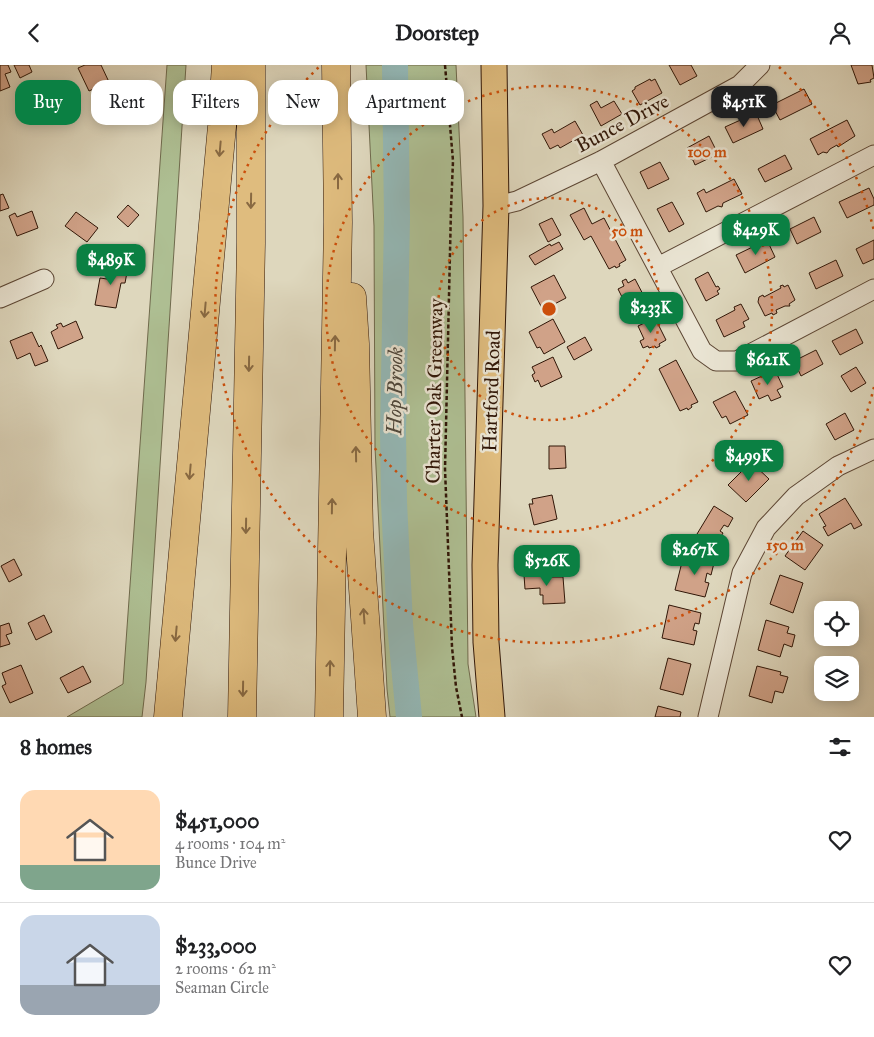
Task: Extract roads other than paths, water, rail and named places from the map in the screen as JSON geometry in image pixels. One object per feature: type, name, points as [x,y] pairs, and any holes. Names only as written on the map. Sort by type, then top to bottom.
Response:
[{"type":"highway","points":[[168,717],[226,65]]},
{"type":"highway","points":[[242,717],[251,215],[251,65]]},
{"type":"highway","points":[[329,717],[338,222],[336,65]]},
{"type":"highway","points":[[338,222],[348,270],[354,319],[359,531],[372,717]]},
{"type":"main road","name":"Hartford Road","points":[[492,717],[486,642],[485,565],[496,206],[494,65]]},
{"type":"street","name":"Bunce Drive","points":[[496,206],[517,201],[601,161],[740,85],[760,65]]},
{"type":"street","points":[[658,267],[874,155]]},
{"type":"street","points":[[601,161],[702,351],[716,361],[737,361],[874,289]]},
{"type":"street","points":[[0,298],[44,279]]},
{"type":"street","points":[[708,717],[742,573],[766,528],[796,496],[838,466],[874,449]]},
{"type":"waterway","name":"Hop Brook","points":[[395,65],[397,218],[393,431],[394,502],[400,624],[409,717]]}]
